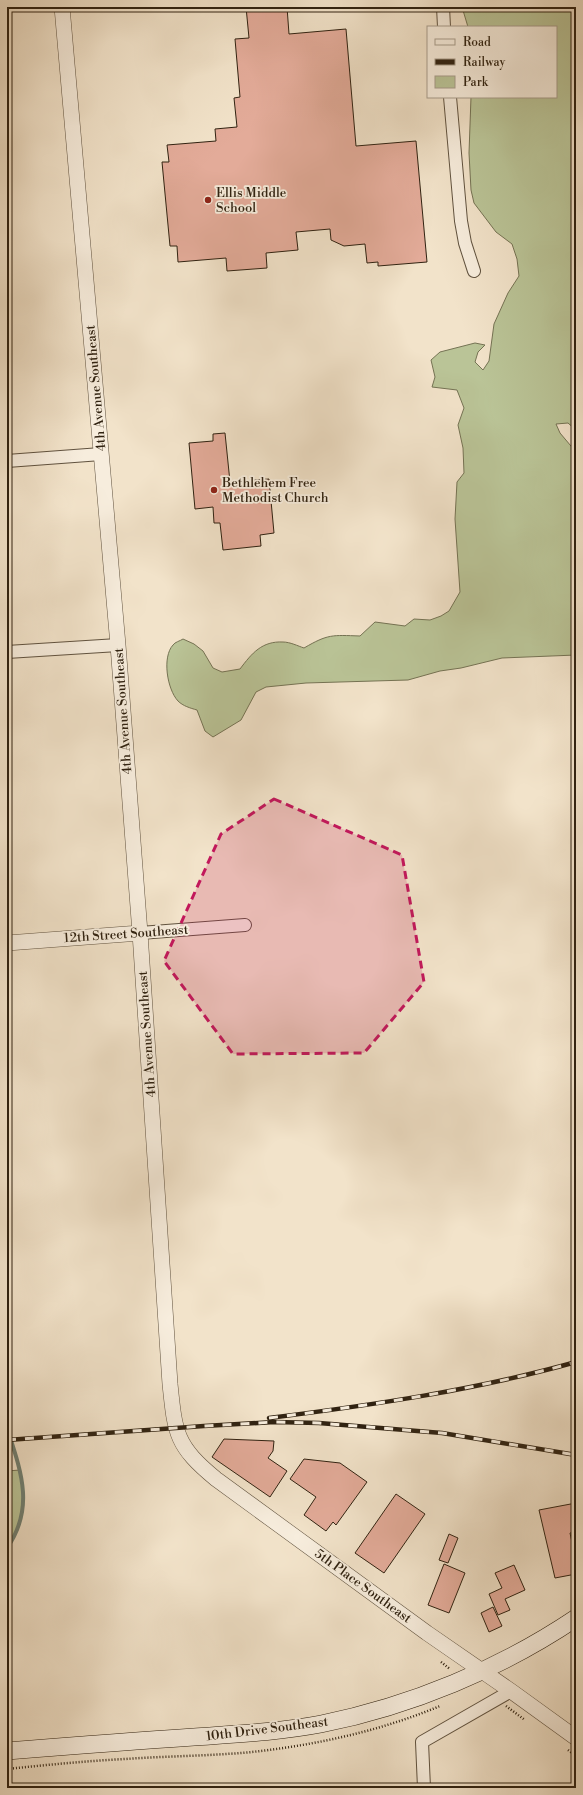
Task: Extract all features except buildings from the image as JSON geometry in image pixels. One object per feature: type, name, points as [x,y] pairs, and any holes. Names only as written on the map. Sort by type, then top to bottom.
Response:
[{"type":"main road","name":"10th Drive Southeast","points":[[7,1751],[239,1734],[309,1726],[393,1705],[464,1679],[538,1643],[576,1618]]},
{"type":"street","name":"4th Avenue Southeast","points":[[62,7],[118,645],[140,933],[173,1415]]},
{"type":"street","points":[[443,7],[444,26]]},
{"type":"street","points":[[450,98],[461,221],[466,250],[474,271]]},
{"type":"street","points":[[7,460],[101,454]]},
{"type":"street","points":[[7,652],[118,645]]},
{"type":"street","name":"12th Street Southeast","points":[[7,943],[246,925]]},
{"type":"street","name":"5th Place Southeast","points":[[173,1415],[176,1428],[183,1445],[190,1457],[206,1472],[427,1633],[576,1738]]},
{"type":"street","points":[[424,1788],[422,1742],[511,1691]]},
{"type":"path","points":[[441,1662],[464,1679]]},
{"type":"path","points":[[496,1700],[527,1721]]},
{"type":"path","points":[[564,1747],[576,1756]]},
{"type":"highlighted area","points":[[274,799],[402,855],[424,982],[364,1053],[233,1054],[164,961],[221,834]]},
{"type":"green space","points":[[462,7],[576,7],[576,430],[568,423],[556,424],[560,433],[576,452],[576,655],[502,658],[461,668],[440,671],[408,680],[306,683],[266,687],[256,692],[241,720],[213,737],[205,731],[197,710],[180,703],[174,696],[171,689],[167,673],[167,665],[170,650],[176,642],[183,639],[194,644],[203,651],[213,668],[222,672],[240,669],[258,649],[276,642],[291,643],[304,648],[330,636],[360,636],[375,622],[405,626],[414,619],[430,620],[449,611],[460,592],[455,519],[457,482],[464,473],[463,448],[458,425],[464,408],[457,390],[432,387],[435,377],[431,360],[440,352],[475,343],[485,345],[478,352],[475,362],[483,370],[489,361],[494,324],[508,293],[519,276],[517,259],[512,244],[496,232],[474,203],[471,190],[469,153],[471,98],[557,98],[557,26],[468,26]]},
{"type":"green space","points":[[20,1470],[23,1491],[21,1520],[18,1529],[7,1548],[7,1471]]},
{"type":"waterway","points":[[7,1428],[21,1474],[23,1489],[21,1518],[16,1533],[7,1548]]},
{"type":"railway","points":[[269,1418],[424,1396],[500,1381],[576,1362]]},
{"type":"railway","points":[[7,1440],[274,1422],[319,1423],[442,1433],[576,1455]]},
{"type":"place","name":"Ellis Middle School","points":[[208,200]]},
{"type":"place","name":"Bethlehem Free Methodist Church","points":[[214,490]]}]
